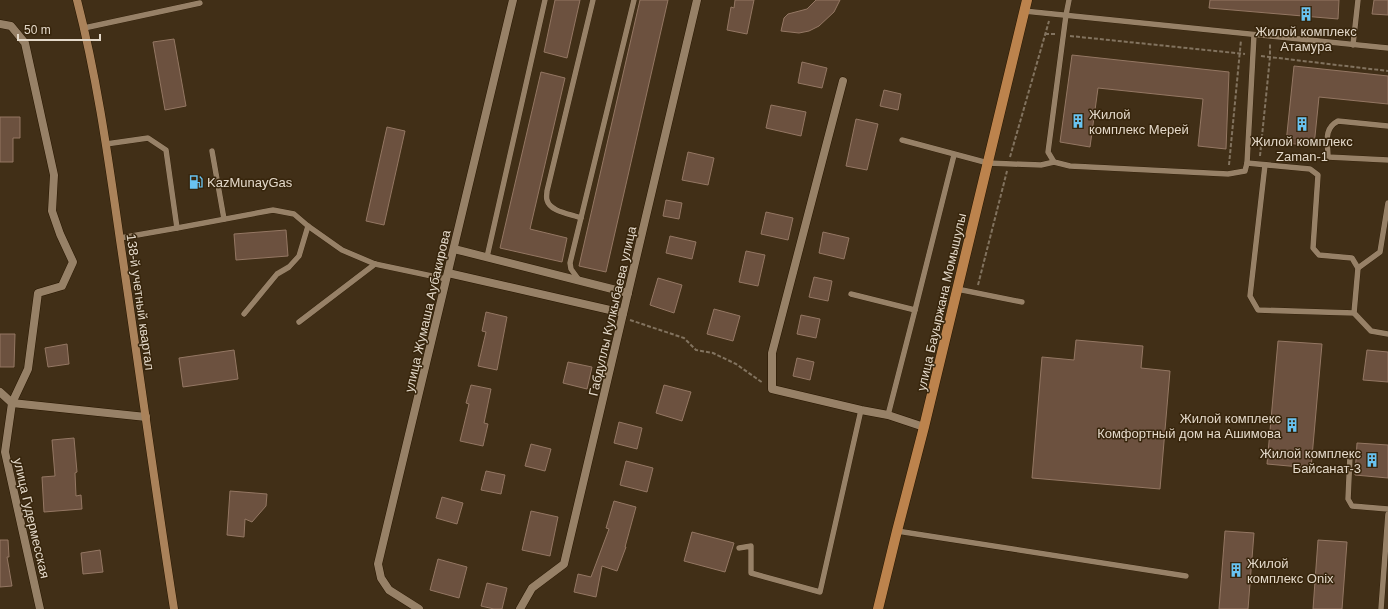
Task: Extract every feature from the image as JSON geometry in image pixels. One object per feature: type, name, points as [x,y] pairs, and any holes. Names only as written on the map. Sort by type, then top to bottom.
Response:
[{"type":"main road","name":"138-й учетный квартал","points":[[76,0],[84,28],[106,144],[146,416],[151,465],[174,609]]},
{"type":"main road","name":"улица Бауыржана Момышулы","points":[[878,609],[924,427],[1027,0]]},
{"type":"street","name":"улица Жумаша Аубакирова","points":[[420,609],[388,590],[381,578],[378,564],[513,0]]},
{"type":"street","name":"Габдуллы Кулкыбаева улица","points":[[520,609],[532,588],[564,564],[697,0]]},
{"type":"street","name":"улица Гудермесская","points":[[0,24],[11,26],[25,42],[54,175],[52,211],[60,234],[73,262],[62,286],[38,293],[28,369],[12,402],[5,452],[40,609]]},
{"type":"street","points":[[843,81],[772,353],[772,389],[888,415],[924,427]]},
{"type":"street","points":[[454,249],[628,293]]},
{"type":"street","points":[[447,276],[623,316]]},
{"type":"street","points":[[0,392],[12,402],[146,416]]},
{"type":"lane","points":[[487,257],[545,0]]},
{"type":"lane","points":[[581,218],[554,209],[546,199],[593,0]]},
{"type":"lane","points":[[579,281],[570,269],[570,263],[634,0]]},
{"type":"lane","points":[[1054,162],[1048,152],[1069,0]]},
{"type":"lane","points":[[1353,45],[1358,0]]},
{"type":"lane","points":[[84,28],[200,3]]},
{"type":"lane","points":[[1024,11],[1388,48]]},
{"type":"lane","points":[[902,140],[988,163],[1042,166],[1054,162],[1070,166],[1228,174],[1245,171],[1247,163],[1254,35]]},
{"type":"lane","points":[[1388,126],[1338,121],[1331,124],[1327,130],[1328,157],[1388,160]]},
{"type":"lane","points":[[106,144],[148,138],[166,150],[177,228]]},
{"type":"lane","points":[[212,151],[224,219]]},
{"type":"lane","points":[[888,415],[954,155]]},
{"type":"lane","points":[[1247,163],[1310,169],[1318,175],[1313,248],[1319,255],[1352,258],[1358,268],[1354,313]]},
{"type":"lane","points":[[1262,164],[1250,296],[1258,310],[1354,313],[1371,331],[1388,334]]},
{"type":"lane","points":[[1358,268],[1380,252],[1388,203]]},
{"type":"lane","points":[[120,238],[273,210],[294,214],[342,250],[375,264],[447,276]]},
{"type":"lane","points":[[244,314],[277,274],[289,267],[298,256],[308,226]]},
{"type":"lane","points":[[299,322],[375,264]]},
{"type":"lane","points":[[957,289],[1022,302]]},
{"type":"lane","points":[[851,294],[915,310]]},
{"type":"lane","points":[[739,548],[751,546],[751,574],[820,592],[861,410]]},
{"type":"lane","points":[[1350,456],[1348,499],[1352,506],[1388,509]]},
{"type":"lane","points":[[1381,609],[1388,514]]},
{"type":"lane","points":[[897,531],[1186,576]]},
{"type":"path","points":[[976,294],[1008,164],[1051,13]]},
{"type":"path","points":[[1228,174],[1241,33]]},
{"type":"path","points":[[1045,34],[1253,55],[1388,71]]},
{"type":"path","points":[[1262,164],[1270,57],[1270,36]]},
{"type":"path","points":[[623,316],[684,338],[696,350],[713,353],[736,364],[772,389]]},
{"type":"building","points":[[555,0],[580,0],[567,58],[544,52]]},
{"type":"building","points":[[640,0],[668,0],[606,272],[579,266]]},
{"type":"building","points":[[735,0],[754,0],[747,34],[727,30],[731,7],[734,8]]},
{"type":"building","points":[[816,0],[840,0],[834,12],[819,26],[809,31],[799,33],[781,31],[784,18],[788,14],[807,9]]},
{"type":"building","name":"Жилой комплекс Атамура","points":[[1210,0],[1339,0],[1338,19],[1209,8]]},
{"type":"building","points":[[1374,0],[1388,0],[1388,15],[1372,14]]},
{"type":"building","points":[[174,39],[186,106],[165,110],[153,42]]},
{"type":"building","name":"Жилой комплекс Мерей","points":[[1072,55],[1229,72],[1226,149],[1198,146],[1203,99],[1098,88],[1090,147],[1060,142]]},
{"type":"building","points":[[802,62],[827,68],[822,88],[798,83]]},
{"type":"building","name":"Жилой комплекс Zaman-1","points":[[1294,66],[1388,76],[1388,104],[1319,97],[1314,146],[1286,143]]},
{"type":"building","points":[[541,72],[565,78],[530,229],[567,238],[562,262],[500,248]]},
{"type":"building","points":[[884,90],[901,94],[898,110],[880,106]]},
{"type":"building","points":[[771,105],[806,112],[801,136],[766,128]]},
{"type":"building","points":[[0,117],[20,117],[20,138],[13,138],[13,162],[0,162]]},
{"type":"building","points":[[856,119],[878,124],[867,170],[846,166]]},
{"type":"building","points":[[387,127],[405,131],[384,225],[366,221]]},
{"type":"building","points":[[688,152],[714,158],[708,185],[682,180]]},
{"type":"building","points":[[666,200],[682,203],[679,219],[663,216]]},
{"type":"building","points":[[766,212],[793,218],[788,240],[761,234]]},
{"type":"building","points":[[286,230],[288,256],[236,260],[234,234]]},
{"type":"building","points":[[823,232],[849,238],[844,259],[819,253]]},
{"type":"building","points":[[670,236],[696,242],[692,259],[666,253]]},
{"type":"building","points":[[746,251],[765,255],[758,286],[739,282]]},
{"type":"building","points":[[814,277],[832,281],[828,301],[809,297]]},
{"type":"building","points":[[658,278],[682,285],[674,313],[650,305]]},
{"type":"building","points":[[714,309],[740,316],[733,341],[707,334]]},
{"type":"building","points":[[486,312],[507,317],[497,370],[478,366],[486,332],[482,331]]},
{"type":"building","points":[[801,315],[820,319],[816,338],[797,334]]},
{"type":"building","points":[[0,334],[15,334],[14,367],[0,367]]},
{"type":"building","points":[[1076,340],[1143,346],[1141,368],[1170,371],[1160,489],[1032,478],[1042,357],[1074,360]]},
{"type":"building","name":"Жилой комплекс Комфортный дом на Ашимова","points":[[1278,341],[1322,344],[1311,468],[1267,464]]},
{"type":"building","points":[[67,344],[69,364],[48,367],[45,348]]},
{"type":"building","points":[[234,350],[238,379],[183,387],[179,358]]},
{"type":"building","points":[[1367,350],[1388,352],[1388,382],[1363,380]]},
{"type":"building","points":[[797,358],[814,362],[810,380],[793,376]]},
{"type":"building","points":[[568,362],[592,367],[587,389],[563,383]]},
{"type":"building","points":[[471,385],[491,389],[484,423],[488,424],[483,446],[460,441],[469,404],[466,403]]},
{"type":"building","points":[[664,385],[691,392],[682,421],[656,413]]},
{"type":"building","points":[[619,422],[642,428],[637,449],[614,443]]},
{"type":"building","points":[[74,438],[77,472],[75,473],[76,496],[81,495],[82,509],[44,512],[42,477],[55,476],[52,440]]},
{"type":"building","name":"Жилой комплекс Байсанат-3","points":[[1357,443],[1388,445],[1388,478],[1355,475]]},
{"type":"building","points":[[531,444],[551,449],[545,471],[525,466]]},
{"type":"building","points":[[626,461],[653,468],[647,492],[620,485]]},
{"type":"building","points":[[486,471],[505,475],[501,494],[481,490]]},
{"type":"building","points":[[230,491],[267,494],[266,506],[252,522],[245,519],[244,537],[227,535]]},
{"type":"building","points":[[442,497],[463,503],[457,524],[436,518]]},
{"type":"building","points":[[614,501],[636,507],[626,547],[617,571],[602,566],[596,597],[574,592],[578,574],[591,577],[609,529],[606,528]]},
{"type":"building","points":[[531,511],[558,517],[550,556],[522,550]]},
{"type":"building","name":"Жилой комплекс Onix","points":[[1225,531],[1254,533],[1248,609],[1219,609]]},
{"type":"building","points":[[692,532],[734,543],[725,572],[684,561]]},
{"type":"building","points":[[0,540],[8,540],[9,557],[7,557],[12,586],[0,587]]},
{"type":"building","name":"Жилой комплекс Onix","points":[[1318,540],[1347,542],[1342,609],[1313,609]]},
{"type":"building","points":[[100,550],[103,572],[83,574],[81,553]]},
{"type":"building","points":[[438,559],[467,567],[459,598],[430,590]]},
{"type":"building","points":[[487,583],[507,588],[502,609],[481,606]]},
{"type":"place","name":"Жилой комплекс Атамура","points":[[1306,14]]},
{"type":"place","name":"Жилой комплекс Мерей","points":[[1078,121]]},
{"type":"place","name":"Жилой комплекс Zaman-1","points":[[1302,124]]},
{"type":"place","name":"KazMunayGas","points":[[196,182]]},
{"type":"place","name":"Жилой комплекс Комфортный дом на Ашимова","points":[[1292,425]]},
{"type":"place","name":"Жилой комплекс Байсанат-3","points":[[1372,460]]},
{"type":"place","name":"Жилой комплекс Onix","points":[[1236,570]]}]
